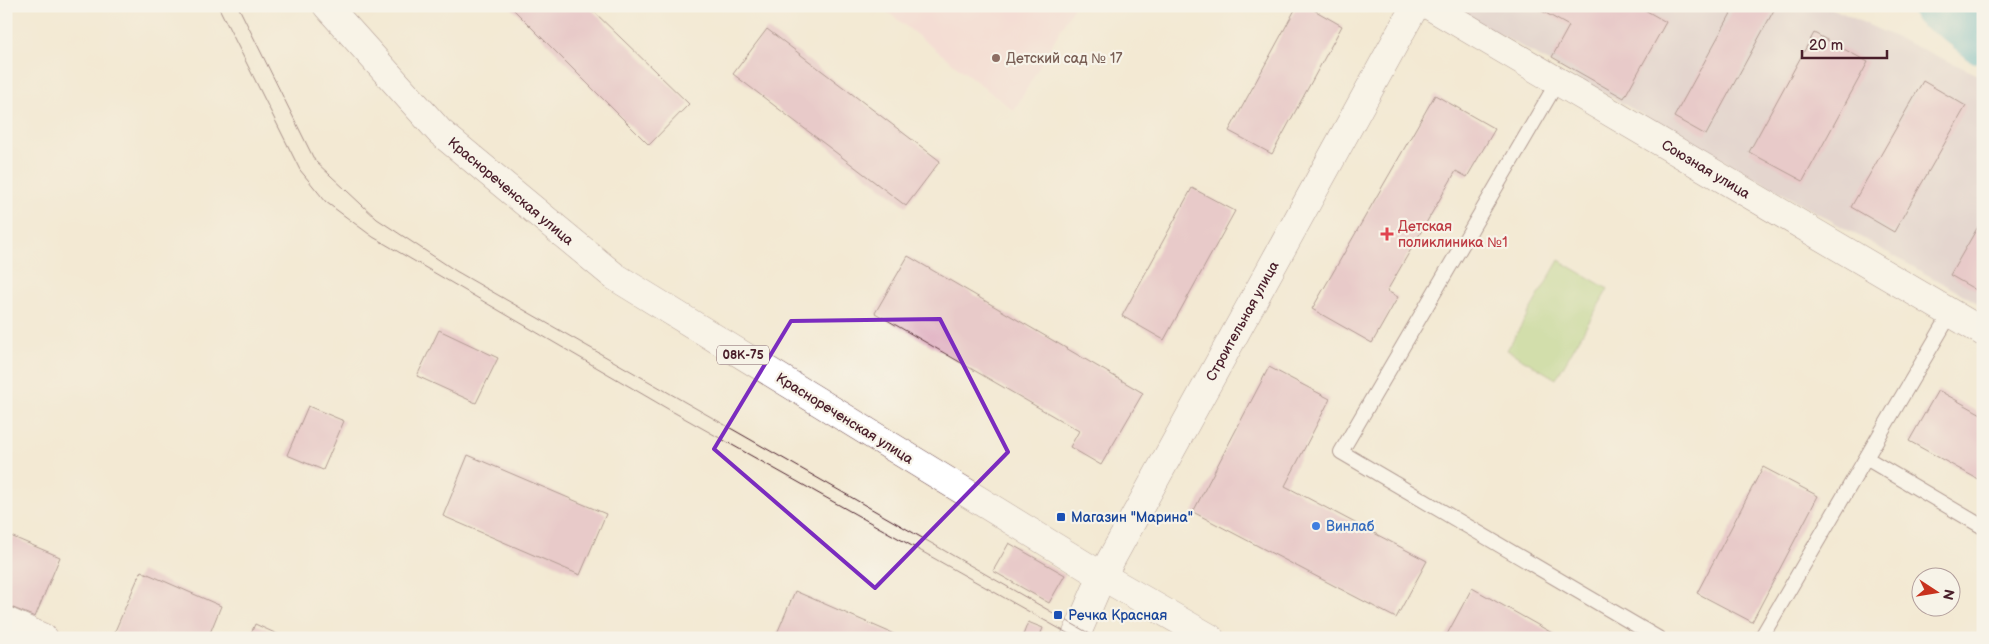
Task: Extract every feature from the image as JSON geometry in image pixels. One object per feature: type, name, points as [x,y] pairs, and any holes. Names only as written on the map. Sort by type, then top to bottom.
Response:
[{"type":"street","name":"Краснореченская улица","points":[[327,6],[440,132],[614,276],[1102,576],[1210,638]]},
{"type":"street","name":"Строительная улица","points":[[1075,638],[1102,576],[1415,6]]},
{"type":"street","name":"Союзная улица","points":[[1430,6],[1983,332]]},
{"type":"street","points":[[6,621],[44,638]]},
{"type":"lane","points":[[1558,81],[1341,452],[1658,638]]},
{"type":"lane","points":[[1761,638],[1951,313]]},
{"type":"lane","points":[[1866,458],[1983,527]]},
{"type":"highlighted area","points":[[940,319],[1008,452],[875,588],[714,449],[791,321]]},
{"type":"shaded area","name":"Детский сад № 17","points":[[880,6],[1074,6],[1014,111]]},
{"type":"shaded area","points":[[1449,6],[1827,6],[1983,77],[1983,306]]},
{"type":"green space","points":[[1559,260],[1608,289],[1556,379],[1507,350]]},
{"type":"building","points":[[510,6],[588,6],[689,104],[649,145]]},
{"type":"building","points":[[1297,6],[1307,6],[1342,26],[1272,154],[1229,131]]},
{"type":"building","points":[[1533,6],[1638,6],[1666,22],[1624,98],[1552,57],[1569,26]]},
{"type":"building","points":[[1735,6],[1768,6],[1774,10],[1706,135],[1674,117]]},
{"type":"building","points":[[767,29],[940,161],[906,206],[733,74]]},
{"type":"building","points":[[1814,33],[1868,62],[1803,181],[1749,152]]},
{"type":"building","points":[[1923,81],[1966,106],[1894,232],[1851,207]]},
{"type":"building","name":"Детская поликлиника №1","points":[[1435,95],[1495,129],[1467,177],[1456,171],[1387,291],[1398,297],[1372,343],[1312,309]]},
{"type":"building","points":[[1192,188],[1235,211],[1164,340],[1122,316]]},
{"type":"building","points":[[1983,218],[1983,294],[1950,275]]},
{"type":"building","points":[[908,256],[1143,393],[1101,465],[1070,447],[1079,431],[875,313]]},
{"type":"building","points":[[439,330],[498,358],[476,403],[417,376]]},
{"type":"building","points":[[1269,367],[1330,399],[1285,486],[1427,561],[1396,618],[1193,512]]},
{"type":"building","points":[[1938,390],[1983,415],[1983,482],[1909,441]]},
{"type":"building","points":[[308,406],[344,421],[323,470],[287,455]]},
{"type":"building","points":[[468,455],[606,514],[580,575],[443,516]]},
{"type":"building","points":[[1763,467],[1818,496],[1752,622],[1697,593]]},
{"type":"building","points":[[6,534],[60,557],[35,617],[6,605]]},
{"type":"building","points":[[1009,543],[1065,575],[1049,603],[993,571]]},
{"type":"building","points":[[141,571],[221,606],[208,638],[112,638]]},
{"type":"building","points":[[1472,588],[1561,638],[1445,638]]},
{"type":"building","points":[[795,591],[903,638],[775,638]]},
{"type":"building","points":[[1028,622],[1043,628],[1039,638],[1022,638]]},
{"type":"building","points":[[255,624],[286,638],[249,638]]},
{"type":"waterway","points":[[1937,6],[1955,16],[1983,39]]},
{"type":"tram line","points":[[218,6],[300,170],[326,202],[373,237],[668,409],[1076,638]]},
{"type":"tram line","points":[[238,6],[315,161],[377,219],[456,271],[1097,638]]},
{"type":"place","name":"Детский сад № 17","points":[[996,58]]},
{"type":"place","name":"Детская поликлиника №1","points":[[1387,234]]},
{"type":"place","name":"Магазин \"Марина\"","points":[[1061,517]]},
{"type":"place","name":"Винлаб","points":[[1316,526]]},
{"type":"place","name":"Речка Красная","points":[[1058,615]]}]
